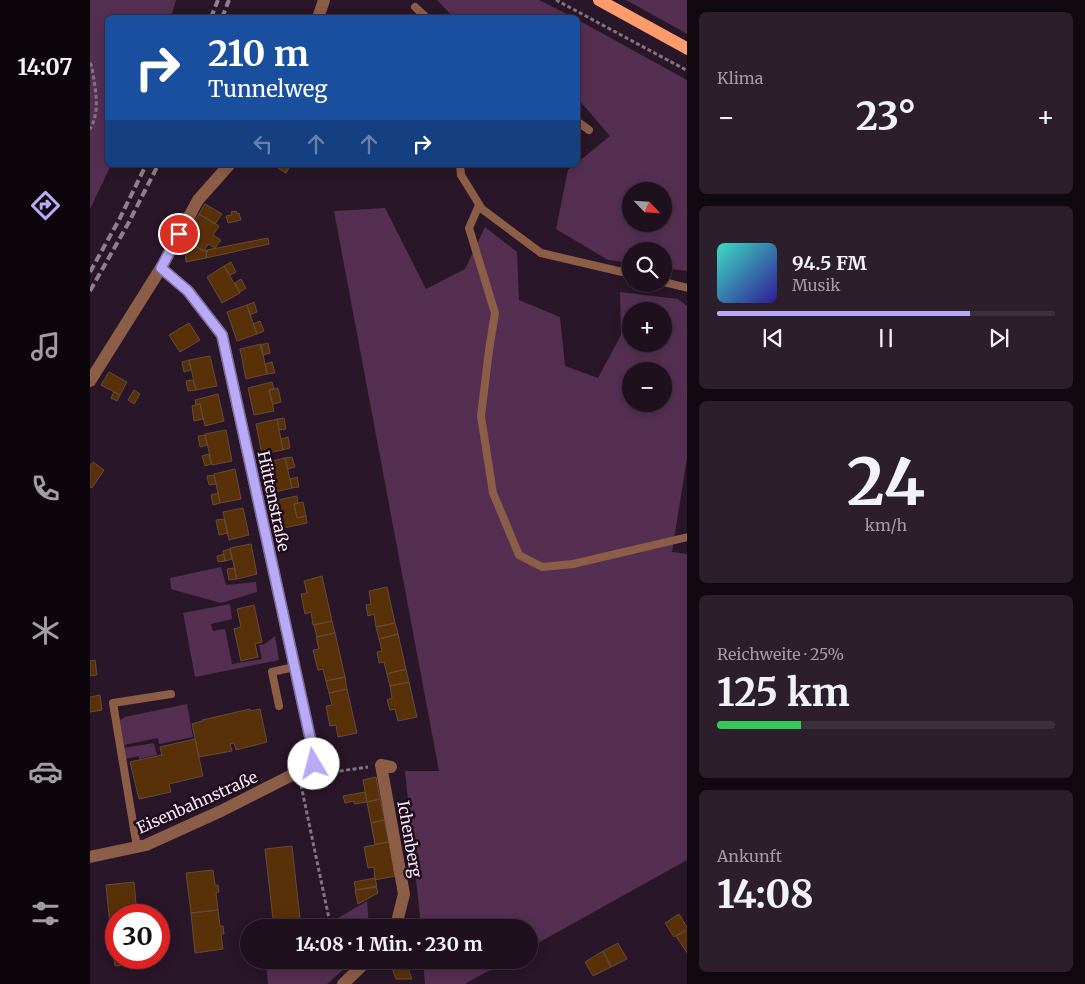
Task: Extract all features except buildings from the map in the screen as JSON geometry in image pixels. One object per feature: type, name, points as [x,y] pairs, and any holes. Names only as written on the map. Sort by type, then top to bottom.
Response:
[{"type":"main road","points":[[598,0],[687,48]]},
{"type":"street","points":[[319,15],[324,0]]},
{"type":"street","points":[[90,381],[161,268],[198,200],[227,167]]},
{"type":"street","name":"Hüttenstraße","points":[[161,268],[188,291],[222,335],[313,751],[314,764]]},
{"type":"street","name":"Eisenbahnstraße","points":[[90,857],[146,845],[221,811],[314,764]]},
{"type":"street","name":"Ichenberg","points":[[386,766],[404,894],[398,919]]},
{"type":"street","points":[[344,983],[359,969]]},
{"type":"lane","points":[[415,7],[423,15]]},
{"type":"lane","points":[[580,123],[589,130]]},
{"type":"lane","points":[[460,167],[461,175],[482,209],[541,253],[622,272]]},
{"type":"lane","points":[[480,205],[469,228],[495,312],[488,350],[481,416],[493,493],[519,555],[542,566],[574,564],[687,537]]},
{"type":"lane","points":[[672,284],[687,288]]},
{"type":"lane","points":[[279,706],[272,672],[294,667]]},
{"type":"lane","points":[[137,847],[113,703],[170,694]]},
{"type":"path","points":[[556,0],[687,70]]},
{"type":"path","points":[[90,63],[97,106],[94,122],[90,129]]},
{"type":"path","points":[[314,764],[340,771],[386,766]]},
{"type":"path","points":[[299,773],[329,919]]},
{"type":"shaded area","points":[[90,0],[176,0],[172,15],[105,15],[105,167],[110,167],[90,209]]},
{"type":"shaded area","points":[[437,0],[539,0],[569,15],[451,15]]},
{"type":"shaded area","points":[[626,0],[687,0],[687,34],[682,31]]},
{"type":"shaded area","points":[[580,21],[687,80],[687,271],[672,269],[672,242],[622,242],[622,262],[608,260],[556,229],[568,170],[572,167],[580,167],[580,160],[610,136],[580,101]]},
{"type":"shaded area","points":[[385,208],[426,289],[465,269],[485,227],[517,252],[519,300],[560,317],[565,366],[598,378],[621,335],[620,292],[678,299],[687,306],[687,458],[672,552],[687,554],[687,860],[538,943],[538,919],[420,919],[405,771],[439,771],[334,211]]},
{"type":"shaded area","points":[[221,567],[226,585],[256,582],[257,592],[221,603],[171,589],[170,578]]},
{"type":"shaded area","points":[[230,604],[232,619],[211,624],[213,631],[225,629],[232,664],[262,659],[259,645],[265,644],[275,636],[279,660],[195,677],[183,613]]},
{"type":"shaded area","points":[[187,704],[193,737],[159,744],[158,738],[124,745],[120,720],[125,717]]},
{"type":"shaded area","points":[[154,743],[157,755],[139,759],[139,756],[125,759],[123,748]]},
{"type":"shaded area","points":[[367,901],[368,919],[337,919]]},
{"type":"shaded area","points":[[267,969],[344,969],[327,984],[268,984]]},
{"type":"shaded area","points":[[424,969],[492,969],[465,984],[425,984]]},
{"type":"railway","points":[[212,15],[218,0]]},
{"type":"railway","points":[[223,15],[229,0]]},
{"type":"railway","points":[[90,272],[119,220],[145,167]]},
{"type":"railway","points":[[90,291],[129,222],[157,167]]},
{"type":"route","points":[[179,234],[161,268],[188,291],[222,335],[313,751],[314,764]]}]
